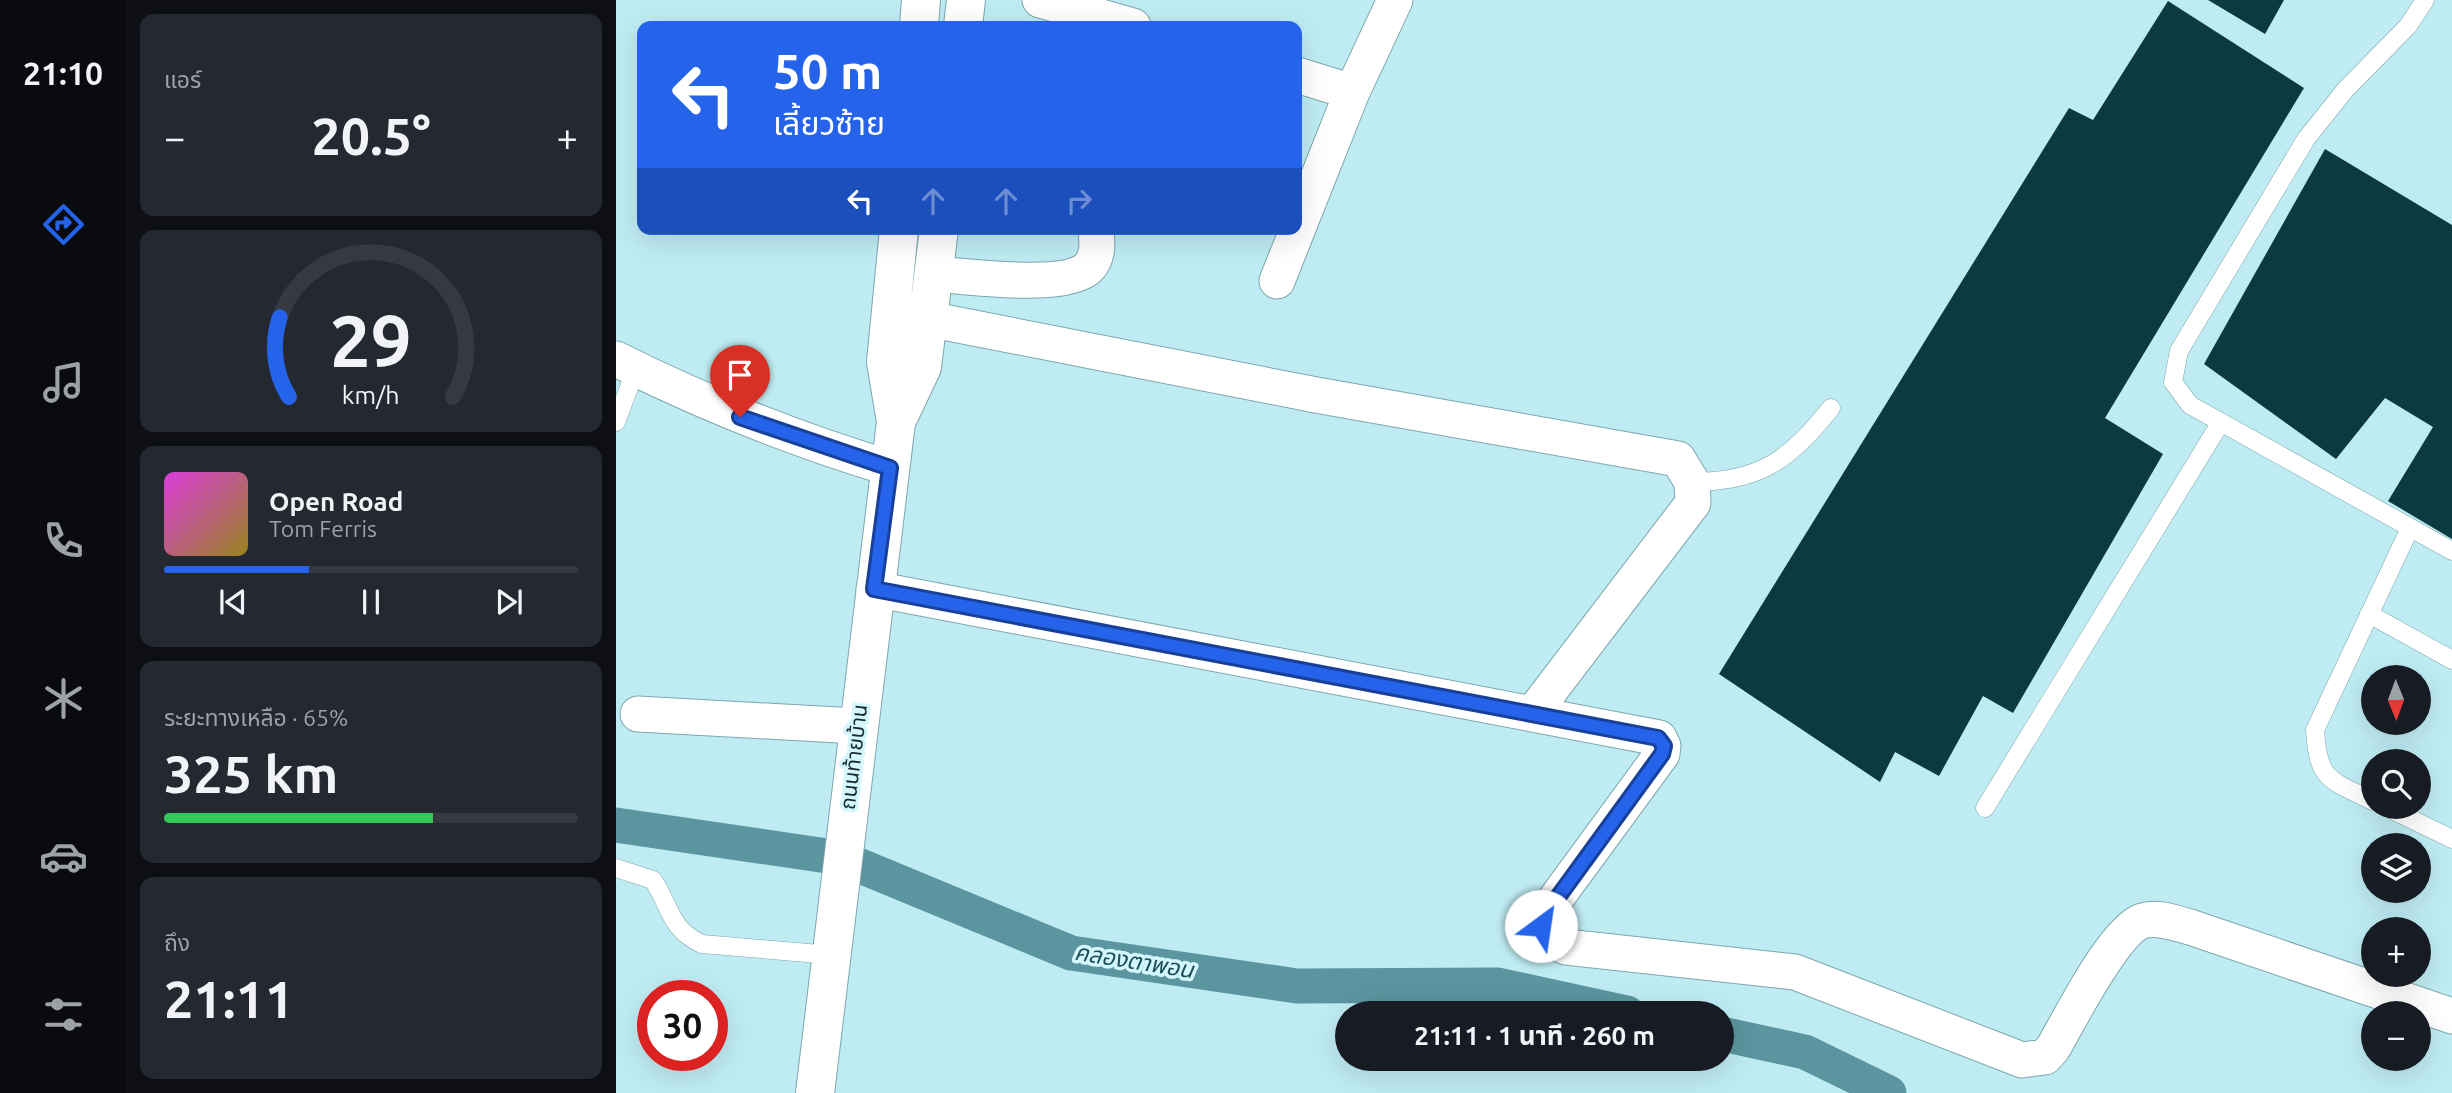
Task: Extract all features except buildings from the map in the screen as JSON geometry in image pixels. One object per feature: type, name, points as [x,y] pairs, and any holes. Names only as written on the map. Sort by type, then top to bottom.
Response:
[{"type":"street","points":[[919,21],[921,0]]},
{"type":"street","points":[[964,21],[966,0]]},
{"type":"street","points":[[1040,0],[1115,21]]},
{"type":"street","points":[[1302,218],[1352,92],[1395,0]]},
{"type":"street","points":[[1302,77],[1352,92]]},
{"type":"street","name":"ถนนท้ายบ้าน","points":[[815,1093],[857,726],[896,422],[886,362],[898,235]]},
{"type":"street","name":"ถนนท้ายบ้าน","points":[[896,422],[922,367],[938,235]]},
{"type":"street","points":[[934,274],[1062,280],[1088,268],[1097,252],[1096,235]]},
{"type":"street","points":[[1277,281],[1295,235]]},
{"type":"street","points":[[928,319],[1303,392],[1678,459],[1692,482],[1693,503],[1532,713]]},
{"type":"street","points":[[626,364],[714,407],[834,451],[890,468]]},
{"type":"street","points":[[874,589],[1658,738],[1664,746],[1662,754],[1542,919],[1542,932],[1553,944],[1795,972],[2022,1060],[2045,1057],[2053,1048],[2119,938],[2144,920],[2165,920],[2190,927],[2452,1016]]},
{"type":"street","points":[[638,714],[857,726]]},
{"type":"lane","points":[[2426,0],[2408,26],[2346,89],[2306,139],[2179,351],[2173,382],[2190,405],[2452,551]]},
{"type":"lane","points":[[616,422],[626,364]]},
{"type":"lane","points":[[1692,482],[1728,482],[1762,472],[1807,438],[1831,408]]},
{"type":"lane","points":[[1985,808],[2221,422]]},
{"type":"lane","points":[[2361,795],[2329,779],[2317,758],[2315,730],[2410,528]]},
{"type":"lane","points":[[2369,614],[2452,660]]},
{"type":"lane","points":[[2411,819],[2452,839]]},
{"type":"lane","points":[[616,868],[653,880],[673,922],[687,937],[702,944],[831,955]]},
{"type":"waterway","name":"คลองตาพอน","points":[[616,825],[841,858],[1071,953],[1297,986],[1498,985],[1572,1001]]},
{"type":"waterway","name":"คลองตาพอน","points":[[1734,1037],[1805,1052],[1889,1093]]},
{"type":"route","points":[[740,417],[890,468],[874,589],[1658,738],[1664,746],[1662,754],[1542,919],[1541,926]]}]
